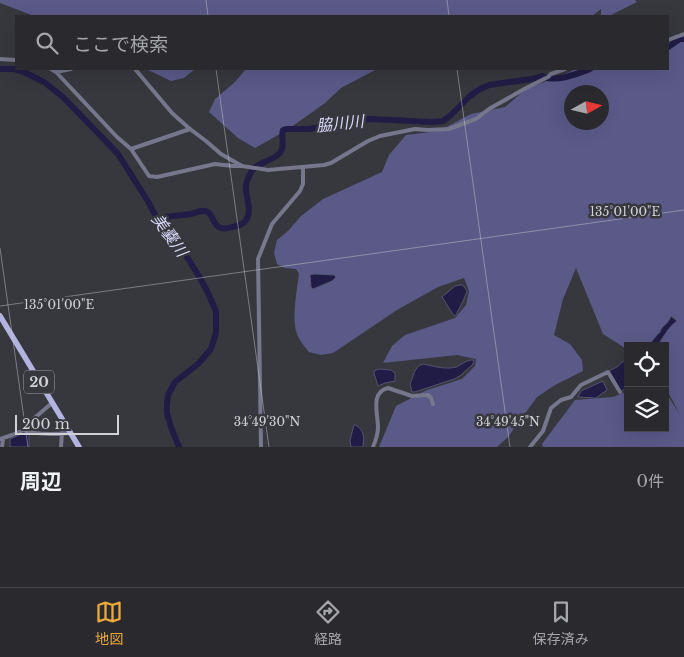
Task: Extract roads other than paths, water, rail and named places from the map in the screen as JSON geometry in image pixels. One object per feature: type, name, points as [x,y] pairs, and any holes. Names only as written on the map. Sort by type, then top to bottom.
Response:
[{"type":"main road","name":"20","points":[[0,316],[79,447]]},
{"type":"street","points":[[669,40],[684,34]]},
{"type":"street","points":[[0,59],[15,60]]},
{"type":"street","points":[[52,70],[131,149],[149,176],[157,177],[215,164],[264,170],[324,165],[380,136],[415,129],[449,129],[476,119],[489,109],[551,74],[562,70]]},
{"type":"street","points":[[56,72],[66,70]]},
{"type":"street","points":[[136,70],[172,114],[221,154],[242,166]]},
{"type":"street","points":[[131,149],[190,129]]},
{"type":"street","points":[[261,447],[258,259],[272,224],[300,191],[303,184],[303,167]]},
{"type":"street","points":[[530,447],[543,431],[551,408],[561,400],[571,397],[581,385],[608,372],[620,392]]},
{"type":"street","points":[[373,447],[377,435],[377,397],[379,392],[388,388],[412,396],[428,395],[433,404]]},
{"type":"street","points":[[2,447],[2,439],[24,430],[31,421],[52,403]]},
{"type":"street","points":[[24,430],[42,433],[70,432]]},
{"type":"street","points":[[61,447],[62,433]]},
{"type":"waterway","name":"脇川川","points":[[669,46],[680,39],[684,39]]},
{"type":"waterway","name":"美嚢川","points":[[0,69],[15,69]]},
{"type":"waterway","name":"美嚢川","points":[[17,70],[44,82],[64,98],[118,154],[157,219],[185,254],[199,276],[216,311],[216,333],[211,349],[198,364],[175,382],[168,395],[167,413],[179,447]]},
{"type":"waterway","name":"脇川川","points":[[157,219],[206,211],[220,228],[238,226],[243,223],[249,212],[246,184],[251,172],[258,165],[280,153],[283,147],[283,130],[309,129],[332,125],[338,122],[370,119],[443,121],[470,96],[489,85],[542,76],[553,79],[587,70]]}]
